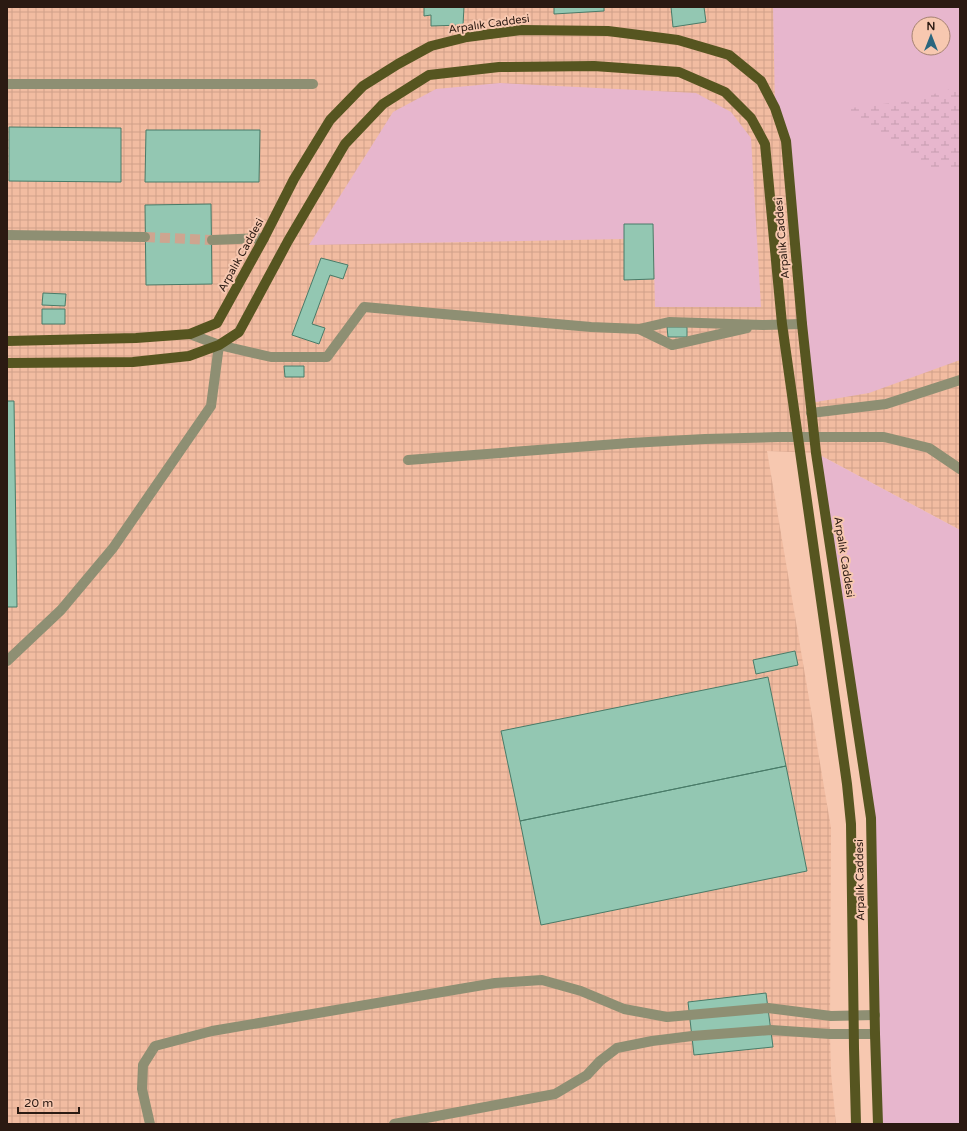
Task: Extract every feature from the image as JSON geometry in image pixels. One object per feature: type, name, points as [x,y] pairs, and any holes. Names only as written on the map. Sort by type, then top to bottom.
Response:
[{"type":"main road","name":"Arpalık Caddesi","points":[[7,340],[136,338],[190,334],[217,323],[264,238],[294,179],[330,120],[363,86],[398,64],[431,46],[467,37],[521,30],[608,31],[678,40],[729,55],[761,82],[775,108],[786,141],[802,324],[816,453],[871,818],[878,1124]]},
{"type":"main road","points":[[7,363],[133,362],[189,356],[219,345],[239,332],[288,241],[345,144],[383,104],[429,75],[499,67],[594,66],[680,72],[725,92],[751,118],[765,144],[782,324],[851,824],[856,1124]]},
{"type":"street","points":[[7,84],[313,84]]},
{"type":"street","points":[[7,235],[145,237]]},
{"type":"street","points":[[212,240],[264,238]]},
{"type":"street","points":[[190,334],[219,345],[271,357],[327,357],[364,307],[591,327],[639,329],[669,322],[763,325],[802,324]]},
{"type":"street","points":[[639,329],[672,344],[763,325]]},
{"type":"street","points":[[7,660],[61,610],[113,548],[211,406],[219,345]]},
{"type":"street","points":[[811,413],[886,404],[960,380]]},
{"type":"street","points":[[408,460],[630,443],[705,439],[884,437],[929,448],[960,469]]},
{"type":"street","points":[[150,1124],[142,1090],[143,1064],[155,1046],[212,1031],[495,983],[542,980],[582,991],[624,1009],[667,1017],[768,1008],[831,1016],[875,1015]]},
{"type":"street","points":[[394,1124],[555,1094],[587,1075],[600,1061],[617,1048],[652,1041],[692,1036],[771,1030],[875,1034]]},
{"type":"shaded area","points":[[7,7],[960,7],[960,530],[816,453],[767,451],[831,828],[830,1034],[831,1073],[836,1124],[7,1124]]},
{"type":"green space","points":[[773,7],[960,7],[960,360],[869,393],[810,403],[786,141],[775,108]]},
{"type":"green space","points":[[500,83],[696,93],[731,112],[751,138],[761,307],[655,307],[653,224],[624,225],[624,239],[309,245],[393,112],[436,89]]},
{"type":"green space","points":[[960,83],[960,168],[929,167],[843,109],[914,100],[957,87]]},
{"type":"green space","points":[[816,453],[960,530],[960,1124],[878,1124],[871,818]]},
{"type":"building","points":[[424,7],[464,7],[463,25],[431,26],[431,15],[424,16]]},
{"type":"building","points":[[554,7],[604,7],[604,11],[554,14]]},
{"type":"building","points":[[671,7],[704,7],[706,22],[673,27]]},
{"type":"building","points":[[9,127],[121,128],[121,182],[9,181]]},
{"type":"building","points":[[146,130],[260,130],[259,182],[145,182]]},
{"type":"building","points":[[211,204],[212,284],[146,285],[145,205]]},
{"type":"building","points":[[624,224],[653,224],[654,279],[624,280]]},
{"type":"building","points":[[321,258],[348,265],[343,279],[330,275],[312,324],[325,328],[319,344],[292,335]]},
{"type":"building","points":[[43,293],[66,294],[65,306],[42,305]]},
{"type":"building","points":[[42,309],[65,309],[65,324],[42,324]]},
{"type":"building","points":[[667,327],[687,327],[687,337],[668,337]]},
{"type":"building","points":[[284,366],[304,366],[304,377],[285,377]]},
{"type":"building","points":[[7,401],[14,401],[17,607],[7,607]]},
{"type":"building","points":[[795,651],[798,665],[756,674],[753,660]]},
{"type":"building","points":[[768,677],[786,766],[520,821],[501,731]]},
{"type":"building","points":[[786,766],[807,871],[541,925],[520,821]]},
{"type":"building","points":[[766,993],[773,1047],[694,1055],[688,1002]]},
{"type":"tunnel","points":[[145,237],[212,240]]}]
